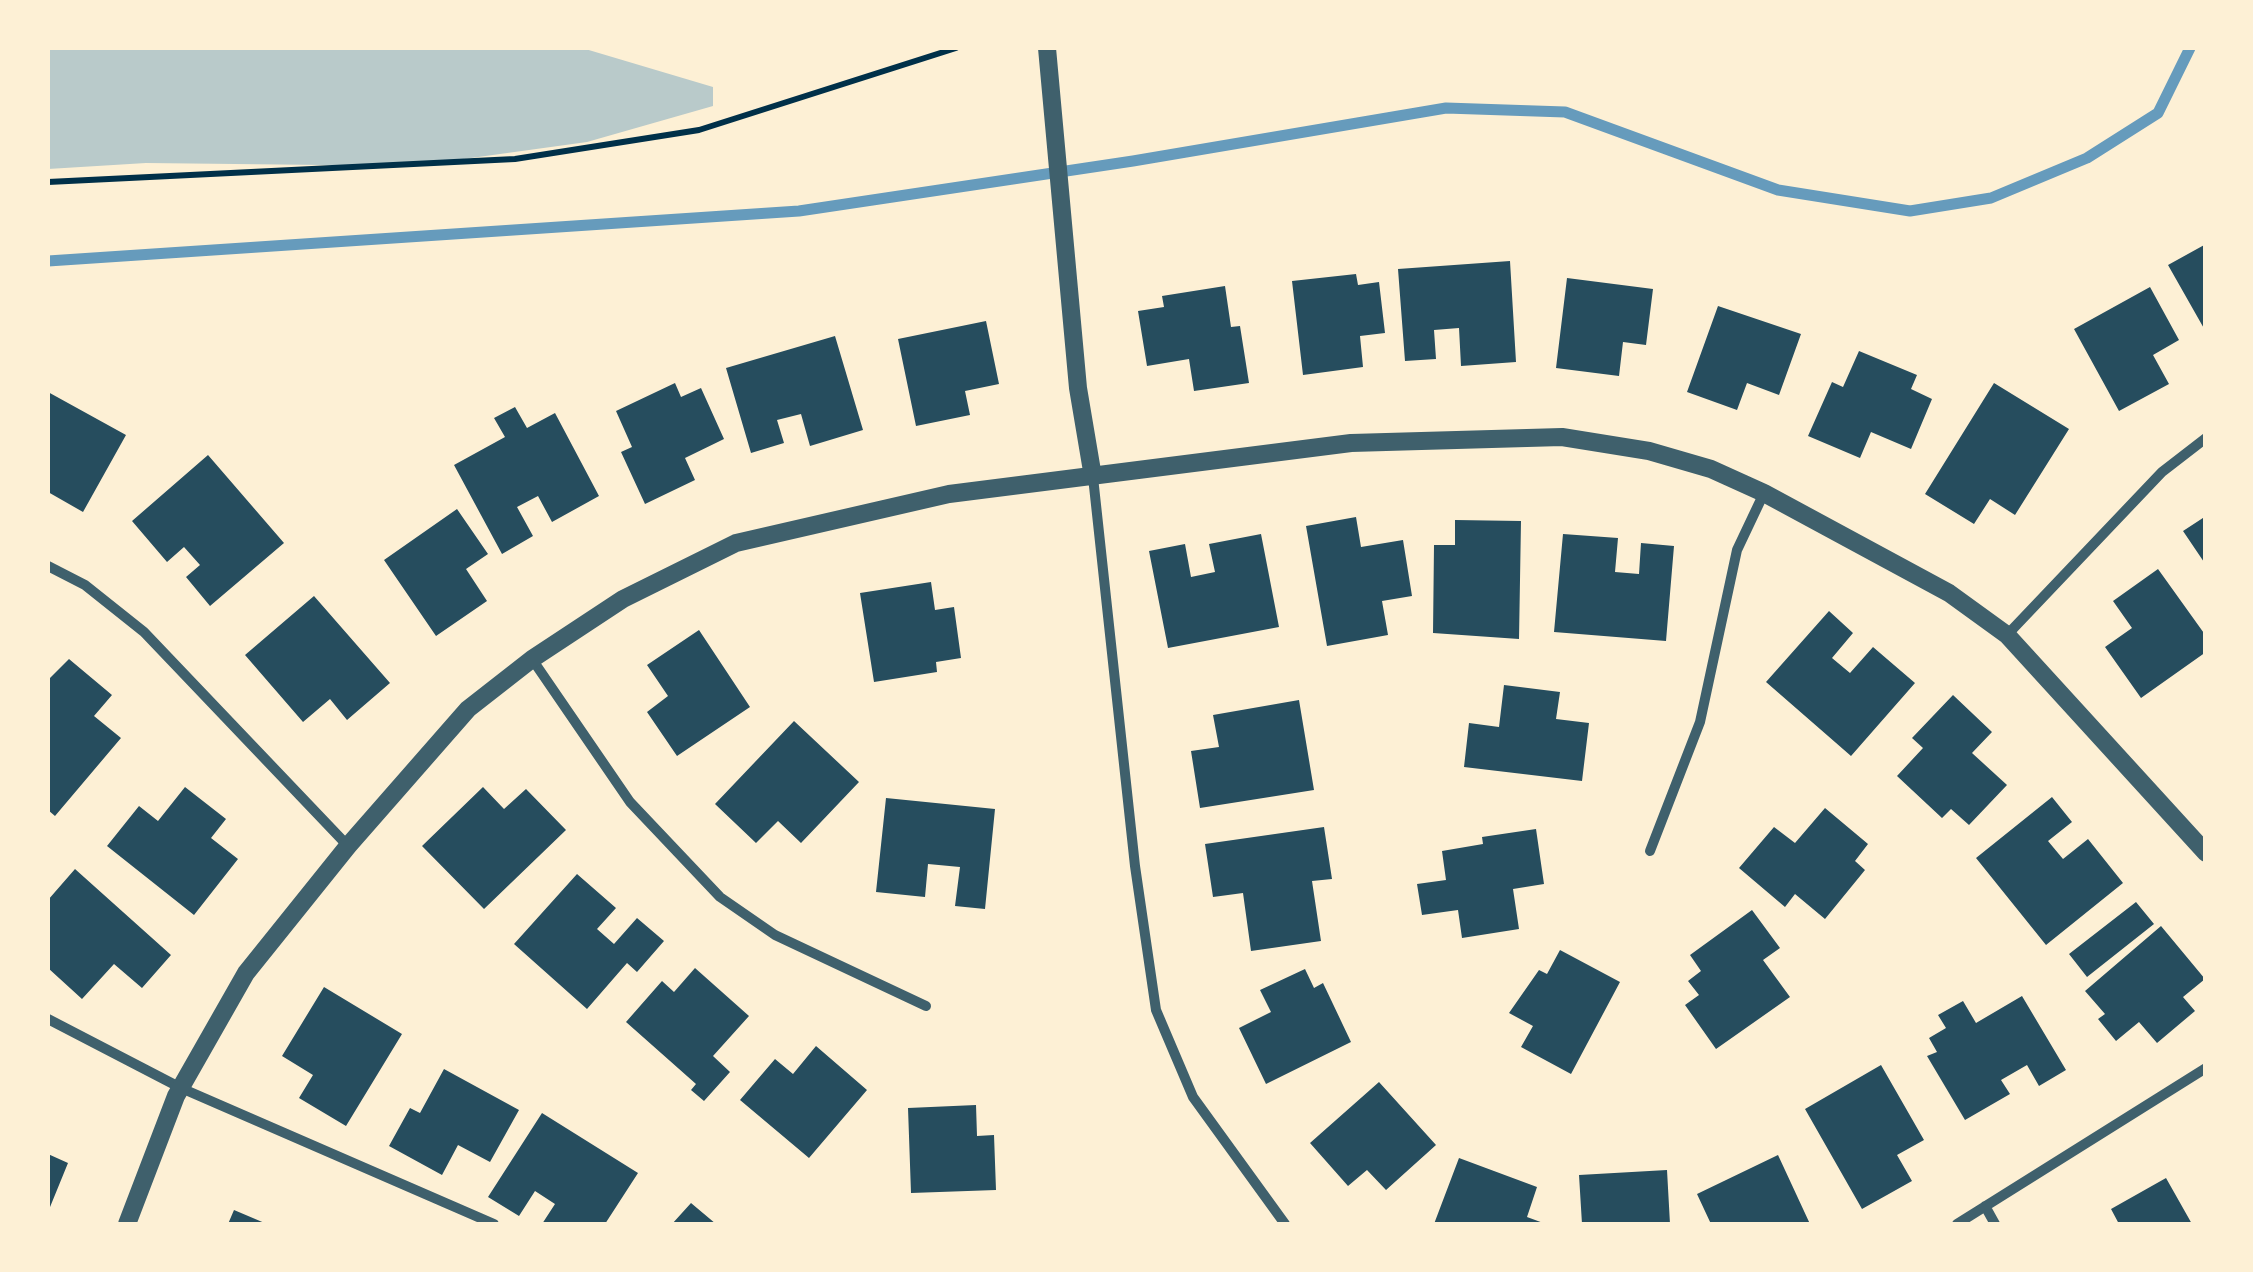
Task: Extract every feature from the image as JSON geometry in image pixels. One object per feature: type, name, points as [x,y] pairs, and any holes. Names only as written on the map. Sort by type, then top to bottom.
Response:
[{"type":"street","points":[[1047,48],[1078,388],[1093,477],[1135,866],[1156,1010],[1192,1097],[1285,1224]]},
{"type":"street","points":[[127,1224],[181,1088],[246,973],[348,846],[468,709],[532,659],[623,599],[736,543],[949,494],[1352,443],[1562,437],[1649,451],[1711,469],[1764,492],[1870,546],[1949,593],[2006,635],[2206,854]]},
{"type":"street","points":[[2006,635],[2162,472],[2206,438]]},
{"type":"street","points":[[1650,851],[1700,722],[1737,550],[1764,492]]},
{"type":"street","points":[[48,566],[85,585],[144,632],[348,846]]},
{"type":"street","points":[[532,659],[630,802],[720,897],[776,936],[926,1006]]},
{"type":"street","points":[[48,1018],[181,1088],[494,1224]]},
{"type":"street","points":[[1958,1224],[2206,1068]]},
{"type":"street","points":[[1986,1206],[1995,1224]]},
{"type":"path","points":[[48,182],[515,158],[700,130],[956,48]]},
{"type":"shaded area","points":[[48,48],[582,48],[713,87],[713,106],[587,142],[413,166],[146,163],[48,169]]},
{"type":"building","points":[[2206,244],[2206,332],[2168,265]]},
{"type":"building","points":[[1510,261],[1516,362],[1461,366],[1459,328],[1434,330],[1436,359],[1405,361],[1398,269]]},
{"type":"building","points":[[1356,274],[1358,285],[1379,282],[1385,333],[1360,336],[1363,367],[1303,375],[1292,281]]},
{"type":"building","points":[[1567,278],[1653,289],[1646,345],[1623,342],[1619,376],[1556,368]]},
{"type":"building","points":[[1225,286],[1231,327],[1240,326],[1249,383],[1194,391],[1189,359],[1147,366],[1138,311],[1164,307],[1162,296]]},
{"type":"building","points":[[2150,287],[2179,340],[2153,355],[2169,384],[2119,411],[2074,329]]},
{"type":"building","points":[[1718,306],[1801,334],[1779,395],[1747,383],[1737,410],[1687,392]]},
{"type":"building","points":[[986,321],[999,384],[965,391],[970,415],[916,426],[898,339]]},
{"type":"building","points":[[835,336],[863,430],[810,446],[801,414],[777,420],[784,443],[751,453],[726,368]]},
{"type":"building","points":[[1859,351],[1917,375],[1911,389],[1932,399],[1911,449],[1871,432],[1860,458],[1808,436],[1832,382],[1843,387]]},
{"type":"building","points":[[675,383],[681,397],[701,388],[724,439],[685,458],[695,480],[645,504],[621,452],[632,447],[616,411]]},
{"type":"building","points":[[1994,383],[2069,429],[2015,515],[1990,499],[1974,524],[1925,494]]},
{"type":"building","points":[[48,392],[126,435],[83,512],[48,492]]},
{"type":"building","points":[[515,407],[527,428],[555,413],[599,496],[552,522],[538,496],[517,507],[533,536],[502,554],[454,465],[505,437],[494,418]]},
{"type":"building","points":[[208,455],[284,543],[210,606],[186,577],[200,565],[184,547],[167,562],[132,521]]},
{"type":"building","points":[[457,509],[488,554],[466,569],[487,601],[436,636],[384,560]]},
{"type":"building","points":[[2206,516],[2206,565],[2183,531]]},
{"type":"building","points":[[1356,517],[1361,547],[1403,540],[1412,596],[1382,601],[1388,635],[1327,646],[1306,526]]},
{"type":"building","points":[[1455,520],[1521,521],[1519,639],[1433,633],[1434,545],[1455,545]]},
{"type":"building","points":[[1261,534],[1279,627],[1168,648],[1149,551],[1185,544],[1191,577],[1215,572],[1209,544]]},
{"type":"building","points":[[1563,534],[1618,538],[1615,572],[1639,574],[1641,543],[1674,546],[1666,641],[1554,632]]},
{"type":"building","points":[[2158,569],[2206,636],[2206,652],[2141,698],[2105,647],[2132,628],[2113,601]]},
{"type":"building","points":[[931,582],[935,610],[954,607],[961,658],[936,662],[937,672],[874,682],[860,593]]},
{"type":"building","points":[[314,596],[390,683],[347,720],[330,699],[303,722],[245,655]]},
{"type":"building","points":[[1829,611],[1853,633],[1832,658],[1850,673],[1873,647],[1915,683],[1851,756],[1766,682]]},
{"type":"building","points":[[699,630],[750,707],[677,756],[647,712],[668,696],[647,665]]},
{"type":"building","points":[[69,659],[112,695],[94,716],[121,738],[55,816],[48,810],[48,680]]},
{"type":"building","points":[[1504,685],[1560,692],[1556,719],[1589,723],[1582,781],[1464,767],[1469,723],[1499,727]]},
{"type":"building","points":[[1953,695],[1992,732],[1972,753],[2007,785],[1969,825],[1951,809],[1942,818],[1897,776],[1923,748],[1912,738]]},
{"type":"building","points":[[1299,700],[1314,790],[1200,808],[1191,751],[1219,747],[1213,715]]},
{"type":"building","points":[[794,721],[859,782],[801,843],[778,821],[756,843],[715,804]]},
{"type":"building","points":[[185,787],[226,819],[211,838],[238,859],[194,915],[107,846],[139,806],[158,821]]},
{"type":"building","points":[[483,787],[504,809],[526,789],[566,830],[484,909],[422,846]]},
{"type":"building","points":[[2052,797],[2072,822],[2048,841],[2063,859],[2088,839],[2123,883],[2046,945],[1976,858]]},
{"type":"building","points":[[886,798],[995,809],[985,909],[955,906],[960,867],[928,864],[925,897],[876,892]]},
{"type":"building","points":[[1825,808],[1868,844],[1855,861],[1865,870],[1825,919],[1795,894],[1785,907],[1739,868],[1774,827],[1795,843]]},
{"type":"building","points":[[1324,827],[1332,879],[1312,881],[1321,941],[1251,951],[1243,893],[1213,897],[1205,844]]},
{"type":"building","points":[[1536,829],[1544,884],[1513,889],[1519,929],[1462,938],[1458,910],[1422,915],[1417,884],[1446,880],[1442,851],[1483,844],[1482,837]]},
{"type":"building","points":[[75,869],[171,955],[142,988],[114,964],[82,999],[48,968],[48,900]]},
{"type":"building","points":[[577,874],[616,908],[597,929],[614,944],[637,918],[664,941],[637,972],[627,963],[587,1009],[514,944]]},
{"type":"building","points":[[2136,902],[2154,924],[2087,977],[2069,954]]},
{"type":"building","points":[[1752,910],[1780,948],[1763,960],[1790,997],[1716,1049],[1685,1005],[1699,995],[1688,981],[1701,971],[1690,955]]},
{"type":"building","points":[[2161,926],[2205,979],[2183,997],[2195,1011],[2157,1043],[2139,1022],[2116,1041],[2098,1019],[2105,1014],[2085,991]]},
{"type":"building","points":[[1560,950],[1620,982],[1571,1074],[1521,1047],[1533,1026],[1509,1013],[1539,970],[1547,974]]},
{"type":"building","points":[[695,968],[749,1016],[713,1056],[730,1072],[704,1101],[691,1090],[696,1084],[626,1022],[662,981],[674,992]]},
{"type":"building","points":[[1305,969],[1314,988],[1323,983],[1351,1042],[1266,1084],[1239,1028],[1271,1012],[1260,990]]},
{"type":"building","points":[[324,987],[402,1034],[346,1126],[299,1098],[313,1075],[282,1056]]},
{"type":"building","points":[[2022,996],[2066,1070],[2039,1086],[2027,1065],[2001,1080],[2010,1094],[1965,1120],[1927,1056],[1937,1052],[1929,1038],[1946,1028],[1938,1015],[1963,1001],[1976,1023]]},
{"type":"building","points":[[816,1046],[867,1090],[809,1158],[740,1100],[775,1059],[793,1074]]},
{"type":"building","points":[[1881,1065],[1924,1140],[1897,1155],[1912,1181],[1862,1209],[1805,1109]]},
{"type":"building","points":[[444,1069],[519,1110],[490,1162],[458,1145],[442,1175],[389,1146],[410,1108],[420,1113]]},
{"type":"building","points":[[1379,1082],[1436,1145],[1386,1190],[1367,1170],[1348,1186],[1310,1143]]},
{"type":"building","points":[[976,1105],[977,1136],[994,1135],[996,1190],[911,1193],[908,1108]]},
{"type":"building","points":[[542,1113],[638,1173],[605,1224],[542,1224],[555,1204],[535,1191],[519,1216],[488,1197]]},
{"type":"building","points":[[48,1154],[68,1163],[48,1212]]},
{"type":"building","points":[[1778,1155],[1810,1224],[1711,1224],[1697,1194]]},
{"type":"building","points":[[1459,1158],[1537,1187],[1527,1217],[1546,1224],[1434,1224]]},
{"type":"building","points":[[1667,1170],[1670,1224],[1582,1224],[1579,1175]]},
{"type":"building","points":[[2166,1178],[2192,1224],[2119,1224],[2111,1209]]},
{"type":"building","points":[[691,1203],[716,1224],[672,1224]]},
{"type":"building","points":[[234,1210],[267,1224],[228,1224]]},
{"type":"waterway","points":[[48,261],[799,211],[1133,161],[1446,108],[1565,112],[1778,190],[1910,211],[1991,198],[2087,158],[2158,113],[2190,48]]}]
